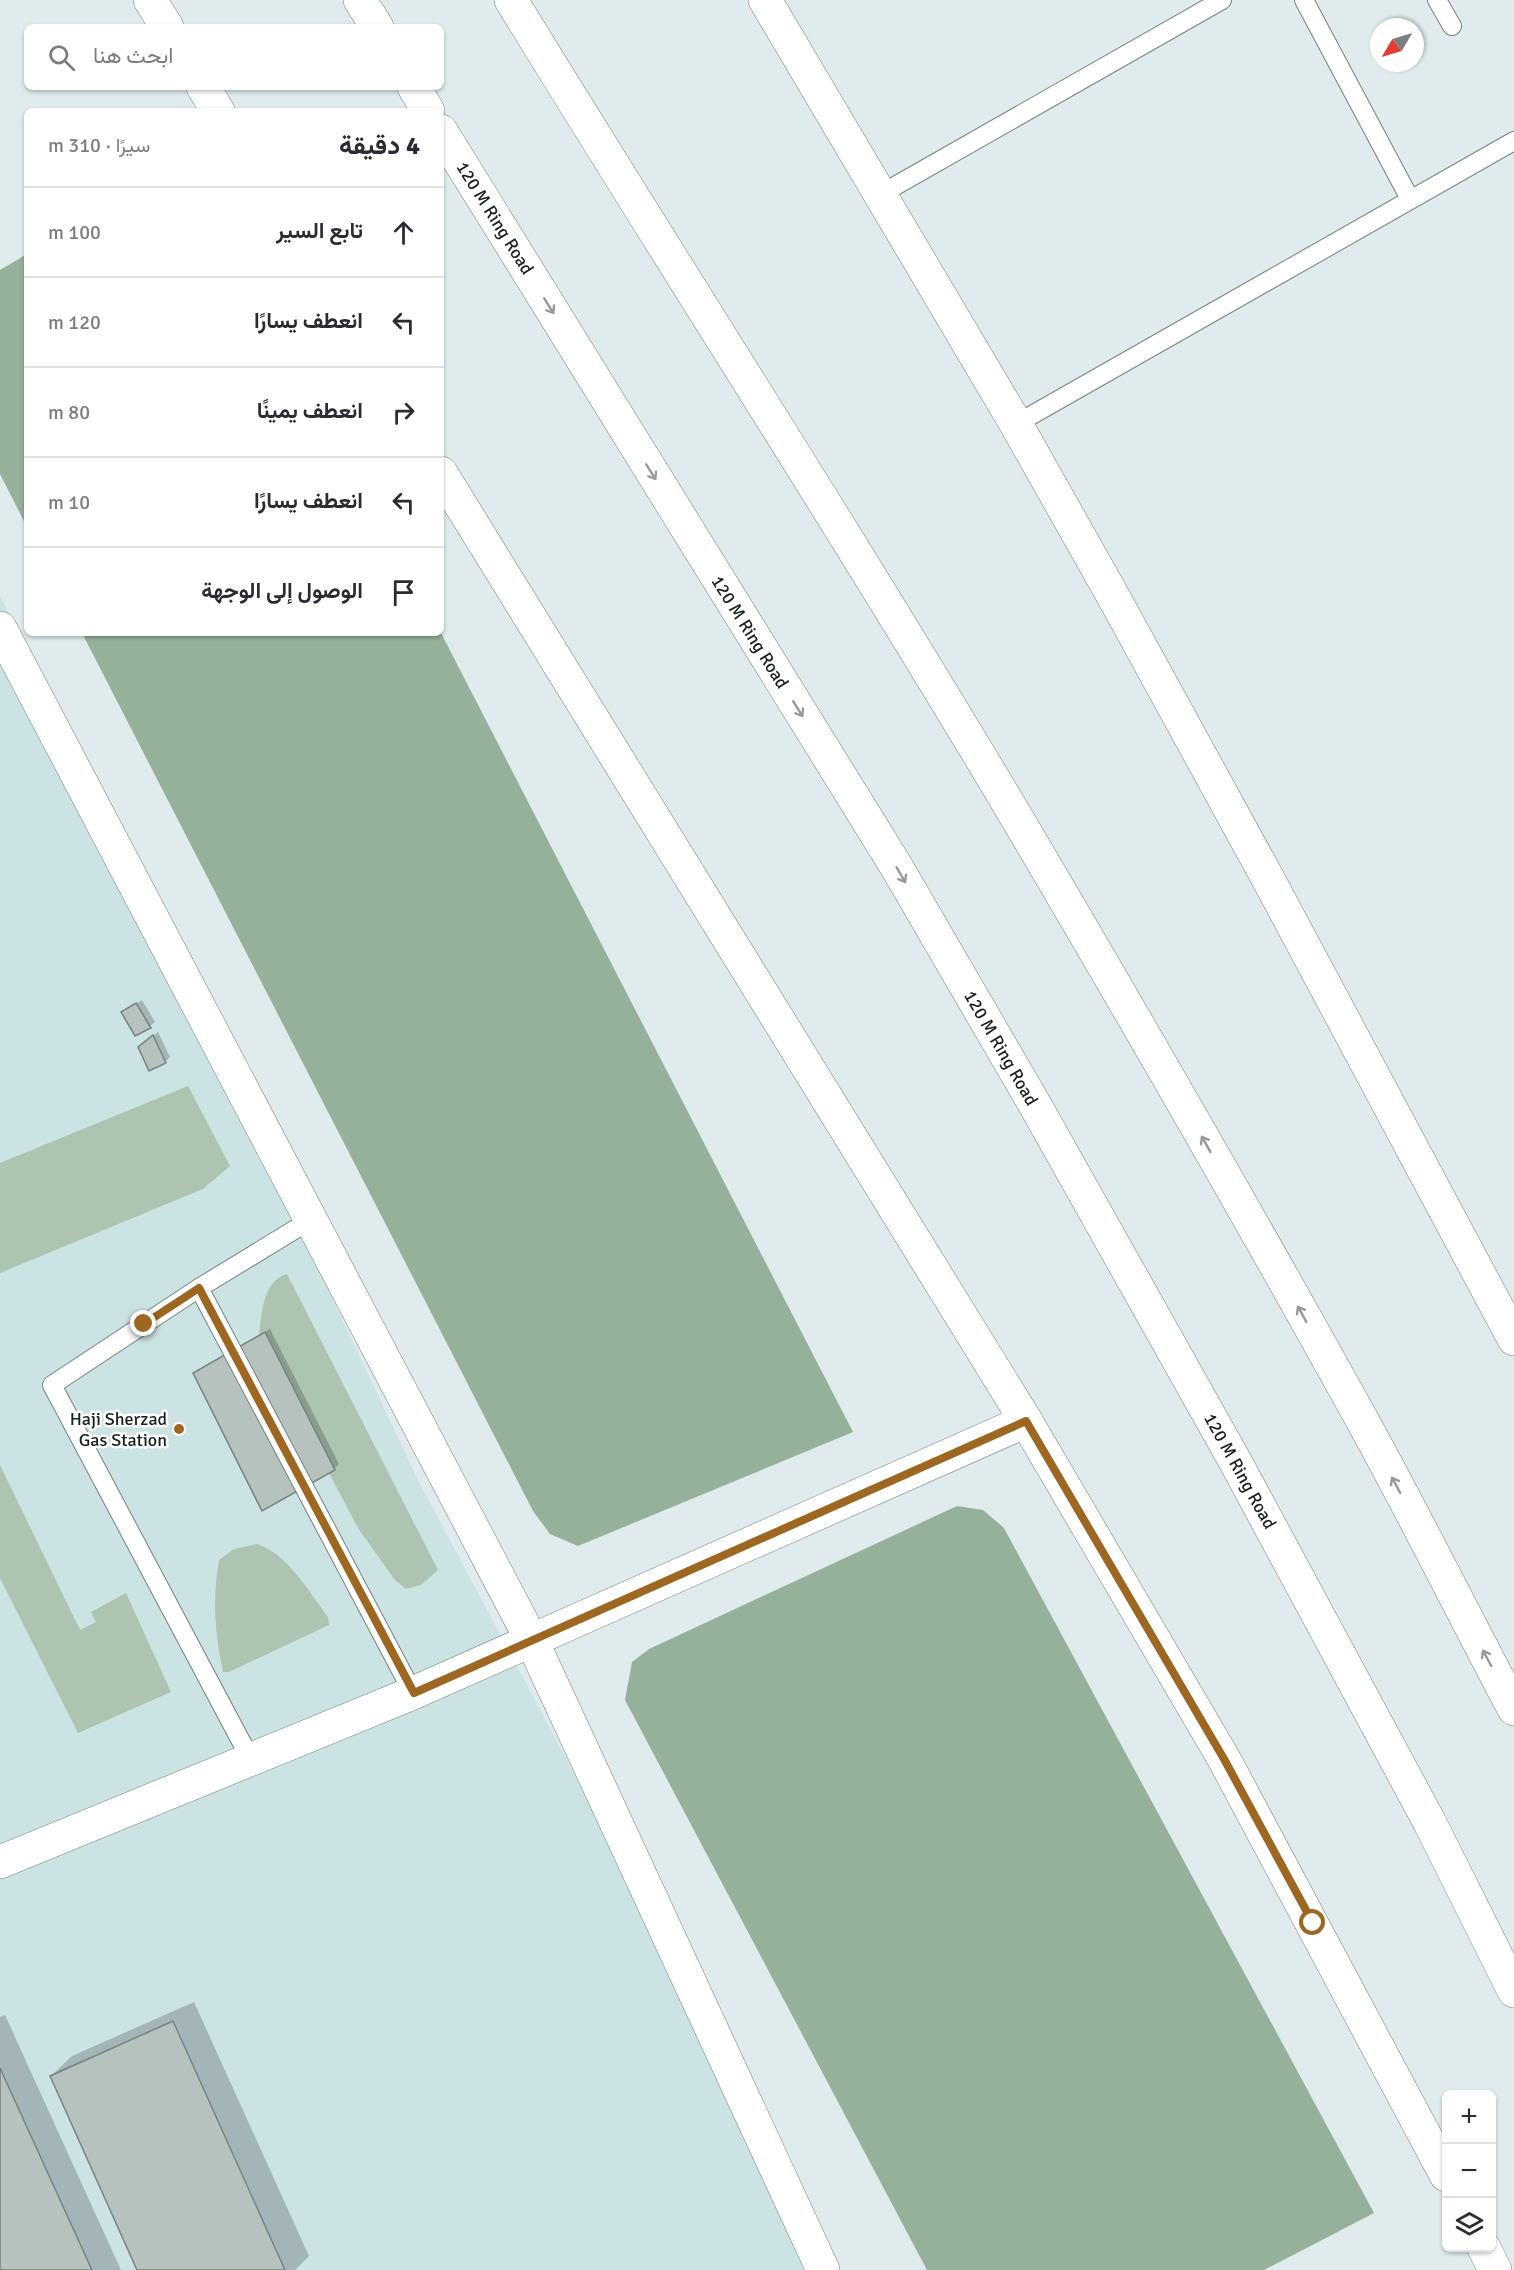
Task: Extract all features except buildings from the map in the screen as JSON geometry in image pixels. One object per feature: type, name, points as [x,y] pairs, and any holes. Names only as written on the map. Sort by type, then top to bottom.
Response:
[{"type":"main road","points":[[150,0],[164,24]]},
{"type":"main road","points":[[360,0],[375,24]]},
{"type":"main road","points":[[511,0],[795,455],[1035,849],[1196,1125],[1362,1421],[1514,1710]]},
{"type":"main road","points":[[765,0],[1016,424],[1113,596],[1266,875],[1514,1339]]},
{"type":"main road","points":[[205,90],[216,108]]},
{"type":"main road","points":[[416,90],[426,108]]},
{"type":"main road","name":"120 M Ring Road","points":[[444,136],[896,867],[1029,1095],[1235,1461],[1430,1823],[1514,1991]]},
{"type":"main road","points":[[444,478],[1026,1421],[1224,1759],[1442,2168]]},
{"type":"main road","points":[[0,628],[532,1641],[823,2270]]},
{"type":"main road","points":[[0,1862],[414,1693],[1026,1421]]},
{"type":"main road","points":[[1486,2252],[1495,2270]]},
{"type":"lane","points":[[881,194],[1222,0]]},
{"type":"lane","points":[[1304,0],[1410,199]]},
{"type":"lane","points":[[1437,0],[1452,26]]},
{"type":"lane","points":[[1016,424],[1514,141]]},
{"type":"lane","points":[[251,1760],[52,1385],[199,1288],[312,1219]]},
{"type":"lane","points":[[199,1288],[414,1693]]},
{"type":"shaded area","points":[[0,595],[418,1480],[838,2270],[0,2270]]},
{"type":"green space","points":[[24,256],[24,521],[0,474],[0,270]]},
{"type":"green space","points":[[84,636],[443,636],[853,1432],[578,1546],[550,1534],[533,1511]]},
{"type":"green space","points":[[188,1086],[230,1166],[203,1189],[0,1273],[0,1163]]},
{"type":"green space","points":[[287,1274],[438,1570],[421,1585],[406,1589],[394,1579],[358,1528],[259,1341],[260,1323],[267,1292],[272,1284]]},
{"type":"green space","points":[[0,1465],[80,1630],[96,1622],[91,1612],[126,1593],[171,1692],[78,1733],[0,1578]]},
{"type":"green space","points":[[957,1506],[983,1510],[1004,1528],[1374,2213],[1264,2270],[927,2270],[625,1700],[632,1662],[649,1649]]},
{"type":"green space","points":[[257,1544],[278,1556],[297,1575],[328,1617],[329,1625],[229,1672],[223,1672],[215,1616],[219,1560],[234,1549]]},
{"type":"place","name":"Haji Sherzad Gas Station","points":[[179,1429]]},
{"type":"route","points":[[144,1324],[199,1288],[414,1693],[1026,1421],[1224,1759],[1313,1923]]}]
